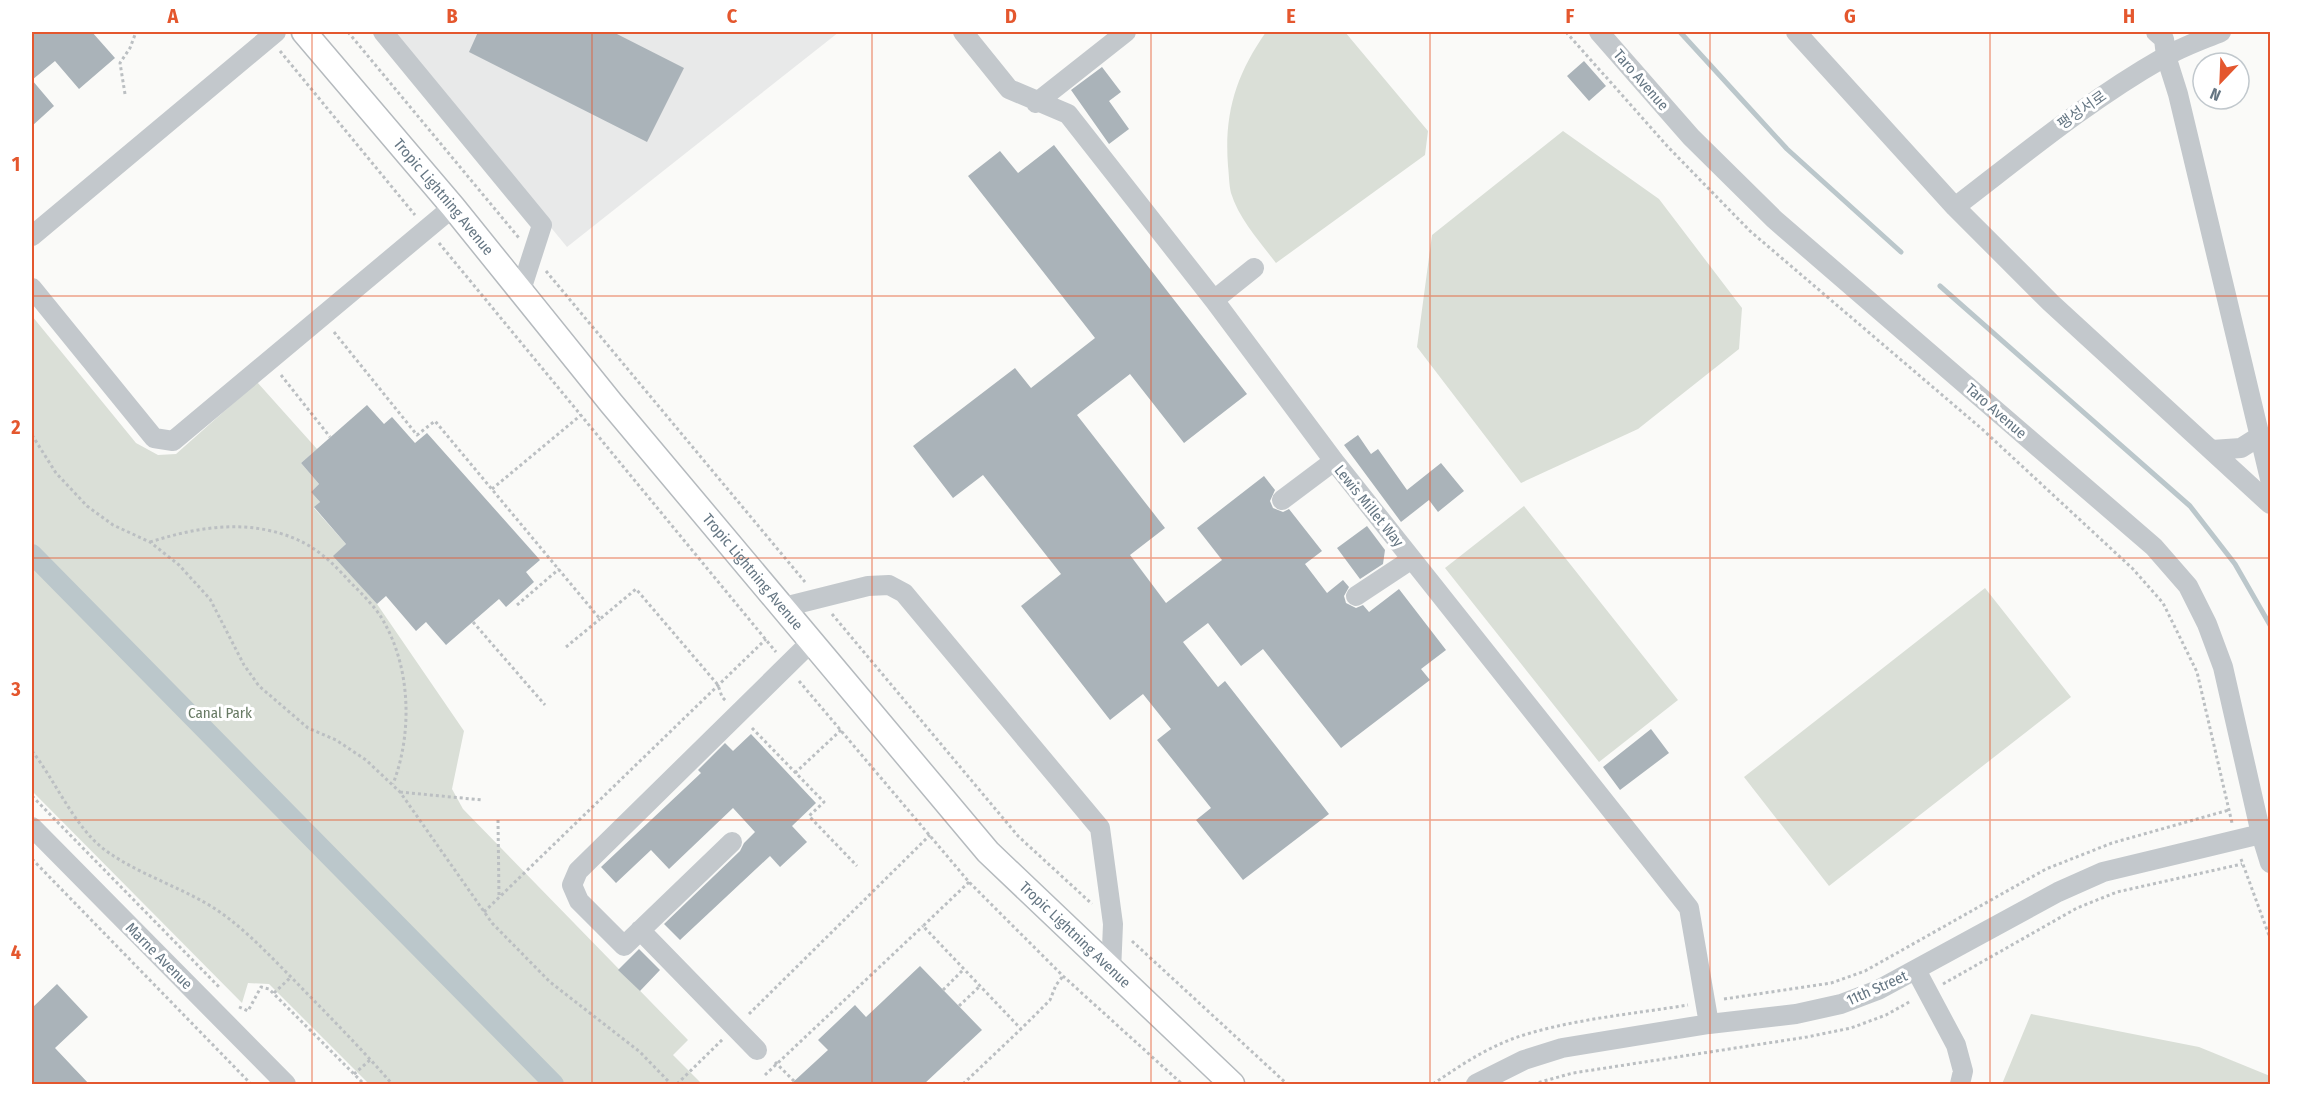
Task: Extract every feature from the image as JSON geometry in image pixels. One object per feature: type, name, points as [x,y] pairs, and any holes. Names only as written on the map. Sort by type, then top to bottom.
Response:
[{"type":"main road","name":"Tropic Lightning Avenue","points":[[304,32],[453,207],[611,403],[988,852],[1232,1084]]},
{"type":"street","points":[[383,32],[542,225],[521,290]]},
{"type":"street","name":"Lewis Millet Way","points":[[963,32],[1009,89],[1036,103],[1068,114],[1214,300],[1334,461],[1689,908],[1709,1024]]},
{"type":"street","points":[[1036,103],[1126,32]]},
{"type":"street","name":"Taro Avenue","points":[[1599,32],[1691,137],[1774,219],[2154,547],[2188,586],[2207,624],[2223,667],[2261,834],[2271,863]]},
{"type":"street","points":[[1797,32],[1955,207],[2051,303],[2271,504]]},
{"type":"street","name":"팽성서로","points":[[1955,207],[2052,131],[2117,85],[2164,40],[2221,32]]},
{"type":"street","points":[[32,236],[272,35]]},
{"type":"street","points":[[2164,40],[2271,479]]},
{"type":"street","points":[[32,288],[154,438],[173,441],[453,207]]},
{"type":"street","points":[[1214,300],[1254,268]]},
{"type":"street","points":[[2212,450],[2241,448],[2260,436]]},
{"type":"street","points":[[1282,500],[1334,461]]},
{"type":"street","points":[[1356,596],[1412,559]]},
{"type":"street","points":[[784,607],[868,586],[889,585],[904,593],[1100,828],[1113,924],[1112,972]]},
{"type":"street","points":[[732,842],[624,946],[579,901],[572,885],[578,871],[812,641]]},
{"type":"street","name":"Marne Avenue","points":[[32,827],[286,1084]]},
{"type":"street","name":"11th Street","points":[[1476,1084],[1524,1060],[1562,1048],[1709,1024],[1796,1014],[1841,1004],[1878,990],[2058,892],[2103,872],[2261,834]]},
{"type":"street","points":[[640,930],[763,1053]]},
{"type":"street","points":[[1916,970],[1956,1045],[1963,1071],[1960,1084]]},
{"type":"path","points":[[125,94],[120,63],[130,48],[136,32]]},
{"type":"path","points":[[348,32],[1018,836],[1287,1084]]},
{"type":"path","points":[[1566,32],[1669,148],[1750,231],[1982,429],[2133,568],[2163,603],[2197,672],[2242,864],[2271,938]]},
{"type":"path","points":[[272,35],[786,666],[969,882],[1063,976],[1182,1084]]},
{"type":"path","points":[[321,316],[417,435],[435,421],[600,619]]},
{"type":"path","points":[[269,360],[330,437]]},
{"type":"path","points":[[492,489],[581,415]]},
{"type":"path","points":[[32,435],[56,473],[87,506],[113,525],[150,542],[179,565],[210,599],[244,666],[259,686],[308,728],[336,740],[356,753],[400,792],[492,923],[550,982],[640,1052],[671,1084]]},
{"type":"path","points":[[150,542],[206,527],[253,528],[297,540],[328,557],[377,610],[386,624],[398,658],[406,699],[406,718],[402,755],[392,784]]},
{"type":"path","points":[[517,605],[559,569]]},
{"type":"path","points":[[566,647],[636,589],[718,685],[722,697],[824,802],[809,816],[857,866]]},
{"type":"path","points":[[473,621],[544,705]]},
{"type":"path","points":[[484,912],[766,639]]},
{"type":"path","points":[[795,773],[841,730]]},
{"type":"path","points":[[32,751],[46,769],[73,815],[104,849],[153,878],[215,909],[246,931],[371,1059],[392,1084]]},
{"type":"path","points":[[400,792],[482,800]]},
{"type":"path","points":[[32,796],[223,991]]},
{"type":"path","points":[[1433,1084],[1470,1059],[1512,1039],[1553,1027],[1831,983],[1865,971],[2046,869],[2112,843],[2229,810]]},
{"type":"path","points":[[498,820],[499,897]]},
{"type":"path","points":[[677,1084],[930,835]]},
{"type":"path","points":[[32,860],[251,1084]]},
{"type":"path","points":[[765,1075],[969,882]]},
{"type":"path","points":[[923,926],[1021,1029]]},
{"type":"path","points":[[943,990],[964,969]]},
{"type":"path","points":[[963,1084],[1050,1000],[1056,985],[1063,976]]},
{"type":"path","points":[[274,993],[291,977]]},
{"type":"path","points":[[959,1006],[980,986]]},
{"type":"path","points":[[231,999],[240,1008],[248,1011],[261,987],[269,989],[364,1084]]},
{"type":"path","points":[[763,1053],[797,1084]]},
{"type":"path","points":[[354,1074],[371,1059]]},
{"type":"shaded area","points":[[390,32],[839,32],[567,247]]},
{"type":"green space","points":[[1266,32],[1345,32],[1428,131],[1425,155],[1276,263],[1250,230],[1235,203],[1229,183],[1227,147],[1234,95],[1247,64]]},
{"type":"green space","points":[[1563,131],[1659,199],[1742,308],[1739,349],[1638,429],[1521,483],[1417,347],[1432,235]]},
{"type":"green space","name":"Canal Park","points":[[32,316],[136,443],[158,455],[176,454],[257,382],[317,449],[301,463],[319,484],[311,492],[320,502],[314,508],[346,544],[334,556],[377,604],[464,731],[452,789],[463,809],[688,1040],[673,1055],[702,1084],[369,1084],[269,984],[248,983],[242,1003],[32,791]]},
{"type":"green space","points":[[1524,506],[1678,700],[1599,762],[1445,568]]},
{"type":"green space","points":[[1985,588],[2071,697],[1829,886],[1744,777]]},
{"type":"green space","points":[[2031,1014],[2199,1047],[2270,1076],[2270,1084],[2002,1084]]},
{"type":"building","points":[[32,32],[92,32],[115,58],[79,89],[55,61],[32,80]]},
{"type":"building","points":[[478,32],[613,32],[684,68],[647,142],[469,52]]},
{"type":"building","points":[[1584,61],[1606,86],[1589,101],[1567,76]]},
{"type":"building","points":[[1102,67],[1121,92],[1109,101],[1129,129],[1109,144],[1071,90]]},
{"type":"building","points":[[32,80],[54,106],[32,126]]},
{"type":"building","points":[[1054,145],[1247,394],[1184,443],[1130,374],[1077,415],[1165,528],[1130,555],[1166,603],[1222,560],[1197,528],[1264,476],[1275,490],[1270,501],[1273,508],[1283,512],[1289,509],[1322,551],[1305,564],[1327,593],[1343,580],[1349,587],[1344,596],[1346,603],[1356,608],[1363,605],[1369,612],[1399,589],[1446,650],[1421,669],[1430,680],[1341,748],[1263,649],[1241,666],[1208,623],[1183,642],[1218,687],[1225,681],[1329,814],[1243,880],[1196,820],[1211,808],[1157,740],[1171,729],[1143,694],[1110,720],[1021,606],[1061,574],[983,475],[953,498],[913,446],[1015,368],[1031,388],[1095,338],[968,176],[1000,151],[1018,173]]},
{"type":"building","points":[[367,405],[384,424],[392,417],[415,443],[427,433],[540,560],[526,572],[534,582],[506,607],[499,599],[446,645],[426,622],[416,631],[386,596],[377,604],[333,556],[346,544],[314,507],[320,502],[311,492],[319,484],[301,463]]},
{"type":"building","points":[[1358,435],[1371,454],[1378,449],[1407,490],[1441,463],[1464,491],[1438,512],[1429,500],[1401,522],[1344,445]]},
{"type":"building","points":[[1367,526],[1385,550],[1383,564],[1360,579],[1337,548]]},
{"type":"building","points":[[1651,729],[1669,753],[1620,790],[1603,767]]},
{"type":"building","points":[[751,734],[816,803],[792,826],[807,842],[780,867],[770,856],[680,940],[664,924],[740,851],[744,843],[755,832],[733,808],[669,869],[651,850],[616,883],[601,867],[701,773],[698,770],[725,743],[733,751]]},
{"type":"building","points":[[639,949],[660,970],[640,991],[618,970]]},
{"type":"building","points":[[920,966],[982,1030],[924,1084],[791,1084],[828,1050],[818,1040],[855,1005],[866,1017]]},
{"type":"building","points":[[57,984],[88,1017],[55,1048],[89,1084],[32,1084],[32,1008]]},
{"type":"waterway","points":[[1680,32],[1787,149],[1901,252]]},
{"type":"waterway","points":[[1940,286],[2190,506],[2235,564],[2270,625]]},
{"type":"waterway","points":[[32,554],[554,1084]]}]
